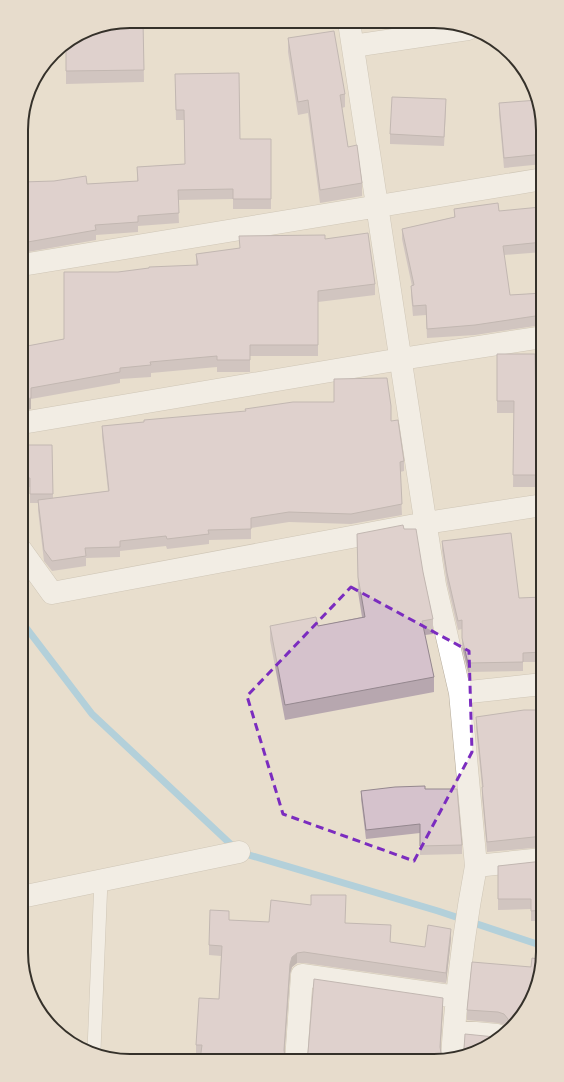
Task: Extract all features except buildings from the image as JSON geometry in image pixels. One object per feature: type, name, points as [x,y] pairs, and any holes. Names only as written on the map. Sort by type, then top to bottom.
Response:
[{"type":"street","points":[[350,28],[435,585],[460,693],[476,866],[464,939],[452,1052]]},
{"type":"street","points":[[353,46],[457,31]]},
{"type":"street","points":[[28,264],[536,180]]},
{"type":"street","points":[[28,422],[401,359],[536,338]]},
{"type":"street","points":[[28,560],[52,594],[426,523],[536,506]]},
{"type":"street","points":[[460,693],[536,685]]},
{"type":"street","points":[[28,896],[240,852]]},
{"type":"street","points":[[476,866],[536,860]]},
{"type":"street","points":[[296,1054],[302,975],[457,997]]},
{"type":"street","points":[[454,1031],[494,1035]]},
{"type":"lane","points":[[94,1047],[102,880]]},
{"type":"highlighted area","points":[[351,587],[469,651],[472,752],[414,861],[283,814],[247,696]]},
{"type":"waterway","points":[[28,630],[92,714],[239,852],[438,911],[536,944]]}]
